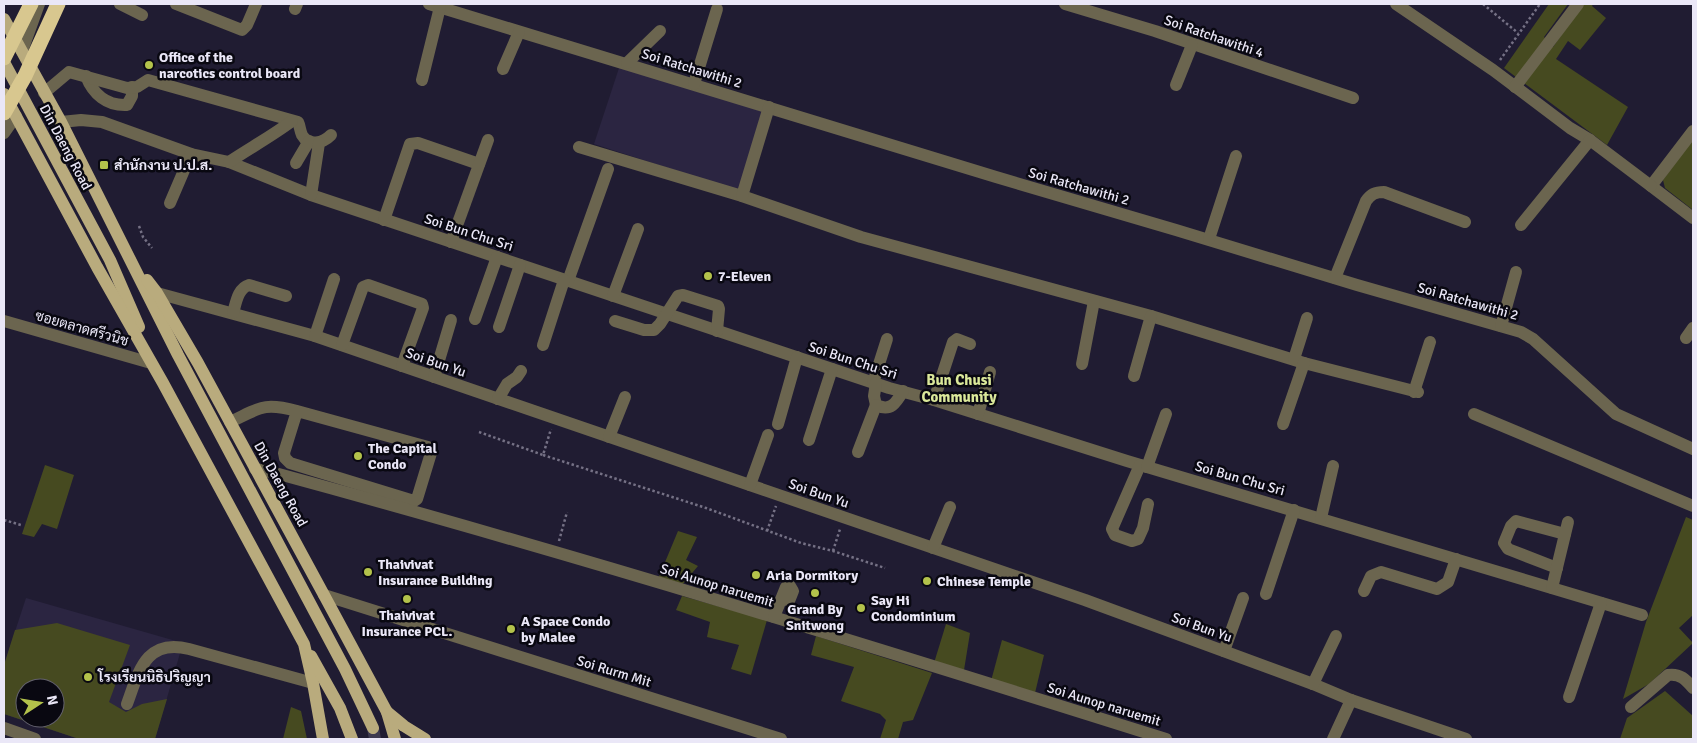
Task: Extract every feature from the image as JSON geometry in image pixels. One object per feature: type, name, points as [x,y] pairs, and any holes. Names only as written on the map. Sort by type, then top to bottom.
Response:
[{"type":"highway","points":[[4,58],[30,4]]},
{"type":"highway","points":[[10,114],[58,4]]},
{"type":"main road","name":"Din Daeng Road","points":[[4,19],[61,122],[178,355],[346,669],[373,728]]},
{"type":"main road","name":"Din Daeng Road","points":[[4,62],[110,260],[163,383]]},
{"type":"main road","name":"Din Daeng Road","points":[[4,94],[10,114],[163,383],[304,644],[323,739]]},
{"type":"main road","name":"Din Daeng Road","points":[[126,252],[156,293],[256,469],[387,712],[395,739]]},
{"type":"main road","points":[[304,644],[340,708],[352,739]]},
{"type":"main road","points":[[387,712],[404,726],[425,739]]},
{"type":"street","points":[[22,51],[39,4]]},
{"type":"street","points":[[120,4],[142,15]]},
{"type":"street","points":[[176,4],[242,30],[247,25],[256,4]]},
{"type":"street","name":"Soi Ratchawithi 4","points":[[1065,4],[1155,31],[1353,98]]},
{"type":"street","points":[[1396,4],[1493,70],[1693,218]]},
{"type":"street","points":[[1516,87],[1578,4]]},
{"type":"street","points":[[422,80],[435,5]]},
{"type":"street","name":"Soi Ratchawithi 2","points":[[435,5],[996,177],[1521,332],[1534,339],[1616,414],[1693,449]]},
{"type":"street","points":[[694,84],[717,9]]},
{"type":"street","points":[[627,63],[660,31]]},
{"type":"street","points":[[503,69],[519,32]]},
{"type":"street","points":[[1176,86],[1192,45]]},
{"type":"street","points":[[44,94],[69,72],[127,88],[137,87],[148,80],[298,122],[302,136],[314,142]]},
{"type":"street","points":[[86,76],[97,95],[108,102],[119,105],[128,105],[132,96],[132,88]]},
{"type":"street","points":[[742,196],[769,107]]},
{"type":"street","points":[[4,133],[10,114]]},
{"type":"street","name":"Soi Bun Chu Sri","points":[[61,122],[81,120],[102,122],[191,154],[228,162],[311,195],[384,220],[874,383],[1143,466],[1642,615]]},
{"type":"street","points":[[228,162],[292,121]]},
{"type":"street","points":[[1651,186],[1693,131]]},
{"type":"street","points":[[296,163],[314,142],[331,135]]},
{"type":"street","points":[[452,242],[488,140]]},
{"type":"street","points":[[1521,225],[1590,140]]},
{"type":"street","points":[[311,195],[314,142]]},
{"type":"street","points":[[384,220],[410,144],[418,143],[479,164]]},
{"type":"street","points":[[579,147],[742,196],[861,237],[1151,316],[1299,361],[1416,392],[1430,342]]},
{"type":"street","points":[[170,204],[191,154]]},
{"type":"street","points":[[1209,239],[1236,156]]},
{"type":"street","points":[[543,346],[608,169]]},
{"type":"street","points":[[1335,278],[1366,201],[1376,192],[1384,192],[1465,222]]},
{"type":"street","points":[[613,296],[638,229]]},
{"type":"street","points":[[476,319],[497,257]]},
{"type":"street","points":[[499,327],[520,265]]},
{"type":"street","points":[[1501,326],[1516,272]]},
{"type":"street","points":[[316,336],[334,279]]},
{"type":"street","points":[[342,346],[362,287],[368,285],[422,304],[423,308],[402,366]]},
{"type":"street","points":[[233,313],[244,286],[257,286],[286,296]]},
{"type":"street","name":"Soi Bun Yu","points":[[156,293],[316,336],[1085,600],[1313,684],[1351,700],[1466,739]]},
{"type":"street","points":[[615,321],[654,330],[678,296],[683,295],[718,306],[717,330]]},
{"type":"street","points":[[1082,364],[1094,301]]},
{"type":"street","points":[[1134,376],[1151,316]]},
{"type":"street","points":[[1283,424],[1299,361],[1307,318]]},
{"type":"street","points":[[434,377],[452,320]]},
{"type":"street","name":"ซอยตลาดศรีวนิช","points":[[4,321],[151,363]]},
{"type":"street","points":[[858,452],[876,405],[874,383],[887,339]]},
{"type":"street","points":[[934,400],[952,342],[957,339],[970,344]]},
{"type":"street","points":[[778,424],[797,357]]},
{"type":"street","points":[[810,440],[832,369]]},
{"type":"street","points":[[498,399],[507,384],[517,377],[521,371]]},
{"type":"street","points":[[978,414],[990,372]]},
{"type":"street","points":[[876,405],[882,408],[890,407],[896,403],[903,392]]},
{"type":"street","points":[[609,437],[625,397]]},
{"type":"street","points":[[230,422],[259,408],[280,406],[428,447],[431,453],[418,499],[414,501],[290,463],[285,458],[284,453],[297,411]]},
{"type":"street","points":[[1148,504],[1143,528],[1138,539],[1132,541],[1114,534],[1112,528],[1166,414]]},
{"type":"street","points":[[1474,414],[1693,506]]},
{"type":"street","points":[[750,485],[768,435]]},
{"type":"street","points":[[1321,518],[1333,466]]},
{"type":"street","name":"Soi Aunop naruemit","points":[[256,469],[275,472],[409,509],[556,552],[874,647],[1166,739]]},
{"type":"street","points":[[934,548],[950,506]]},
{"type":"street","points":[[1266,594],[1294,510]]},
{"type":"street","points":[[1552,588],[1557,568],[1567,528],[1516,521],[1511,526],[1504,543],[1508,549],[1557,568]]},
{"type":"street","points":[[1364,591],[1371,576],[1381,572],[1432,588],[1441,588],[1448,582],[1456,559]]},
{"type":"street","points":[[774,617],[786,586],[790,586],[793,591],[789,601]]},
{"type":"street","name":"Soi Rurm Mit","points":[[324,595],[782,739]]},
{"type":"street","points":[[1224,651],[1243,598]]},
{"type":"street","points":[[1568,697],[1601,603]]},
{"type":"street","points":[[1313,684],[1336,636]]},
{"type":"street","points":[[127,704],[145,661],[151,654],[167,646],[189,649],[313,683]]},
{"type":"street","points":[[1631,707],[1668,675],[1674,674],[1682,677],[1693,688]]},
{"type":"street","points":[[1333,739],[1351,700]]},
{"type":"street","points":[[4,728],[35,739]]},
{"type":"path","points":[[1483,4],[1519,33]]},
{"type":"path","points":[[1493,70],[1540,4]]},
{"type":"path","points":[[139,226],[143,237],[152,248]]},
{"type":"path","points":[[543,455],[554,418]]},
{"type":"path","points":[[478,432],[706,508],[801,543],[885,568]]},
{"type":"path","points":[[767,530],[780,495]]},
{"type":"path","points":[[556,552],[567,512]]},
{"type":"path","points":[[833,551],[844,517]]},
{"type":"path","points":[[4,520],[21,525]]},
{"type":"shaded area","points":[[620,65],[764,112],[739,191],[594,144]]},
{"type":"shaded area","name":"โรงเรียนนิธิปริญญา","points":[[26,598],[183,643],[155,739],[79,739],[46,728],[65,728],[65,678],[15,678],[15,718],[4,714],[4,665]]},
{"type":"green space","points":[[1549,4],[1568,4],[1544,37],[1553,47],[1583,4],[1593,4],[1592,6],[1606,18],[1580,50],[1568,41],[1556,59],[1628,107],[1607,145],[1504,68]]},
{"type":"green space","points":[[1693,138],[1693,210],[1665,188],[1663,180]]},
{"type":"green space","points":[[45,465],[74,475],[57,529],[42,524],[34,537],[22,534]]},
{"type":"green space","points":[[1686,517],[1693,520],[1693,615],[1679,628],[1693,643],[1649,684],[1623,699],[1646,622]]},
{"type":"green space","points":[[678,531],[697,537],[686,560],[698,566],[682,585],[658,579]]},
{"type":"green space","points":[[682,596],[767,620],[751,675],[731,669],[739,645],[707,637],[710,622],[676,610]]},
{"type":"green space","points":[[57,623],[130,645],[109,702],[126,712],[142,704],[167,699],[155,739],[79,739],[46,728],[65,728],[65,678],[15,678],[15,718],[4,714],[4,665],[15,630]]},
{"type":"green space","points":[[946,624],[970,633],[964,670],[934,663]]},
{"type":"green space","points":[[816,636],[932,673],[913,720],[903,722],[898,739],[880,739],[886,720],[880,714],[841,701],[854,667],[811,655]]},
{"type":"green space","points":[[1002,640],[1044,655],[1035,693],[991,681]]},
{"type":"green space","points":[[1665,691],[1693,716],[1693,739],[1620,739],[1627,718]]},
{"type":"green space","points":[[291,707],[301,711],[307,739],[283,739]]},
{"type":"tunnel","points":[[373,728],[375,739]]},
{"type":"place","name":"Office of the narcotics control board","points":[[149,65]]},
{"type":"place","name":"สำนักงาน ป.ป.ส.","points":[[104,165]]},
{"type":"place","name":"7-Eleven","points":[[708,276]]},
{"type":"place","name":"The Capital Condo","points":[[358,456]]},
{"type":"place","name":"Thaivivat Insurance Building","points":[[368,572]]},
{"type":"place","name":"Aria Dormitory","points":[[756,575]]},
{"type":"place","name":"Chinese Temple","points":[[927,581]]},
{"type":"place","name":"Grand By Snitwong","points":[[815,593]]},
{"type":"place","name":"Thaivivat Insurance PCL.","points":[[407,599]]},
{"type":"place","name":"Say Hi Condominium","points":[[861,608]]},
{"type":"place","name":"A Space Condo by Malee","points":[[511,629]]},
{"type":"place","name":"โรงเรียนนิธิปริญญา","points":[[88,677]]},
{"type":"district","name":"Bun Chusi Community","points":[[959,388]]}]
